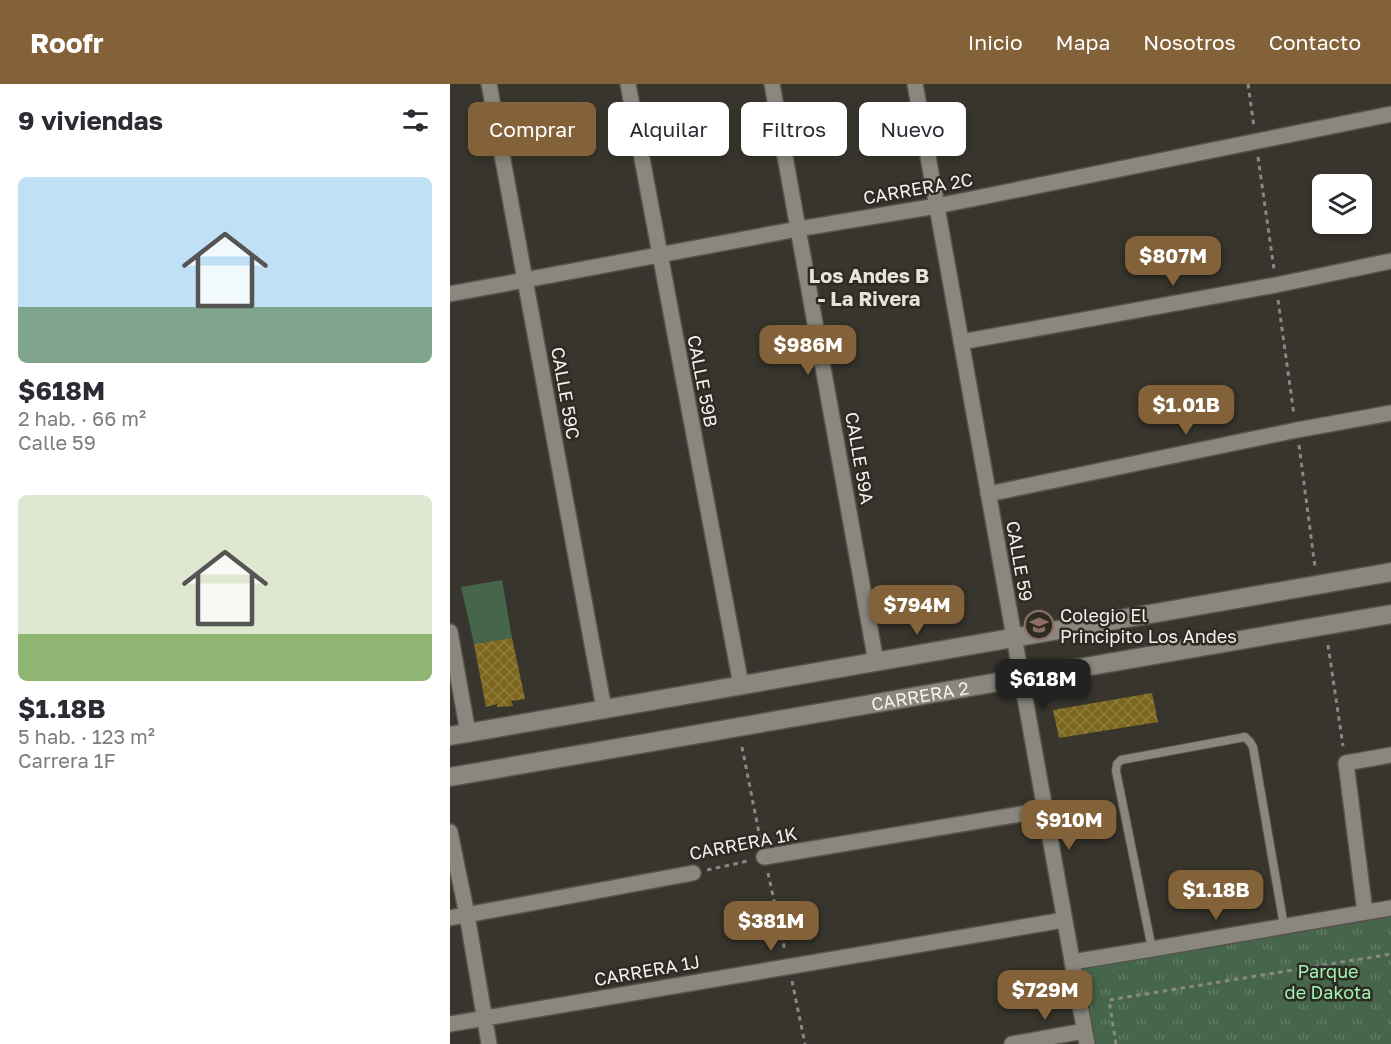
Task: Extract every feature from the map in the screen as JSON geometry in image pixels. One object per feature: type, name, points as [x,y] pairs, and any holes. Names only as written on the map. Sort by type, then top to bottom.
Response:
[{"type":"street","name":"CALLE 59C","points":[[489,84],[604,709]]},
{"type":"street","name":"CALLE 59B","points":[[628,84],[741,685]]},
{"type":"street","name":"CALLE 59A","points":[[772,84],[876,662]]},
{"type":"street","name":"CALLE 59","points":[[915,84],[1086,1038]]},
{"type":"street","name":"CARRERA 2C","points":[[450,294],[798,229],[937,206],[1391,114]]},
{"type":"street","points":[[961,342],[1276,285],[1391,261]]},
{"type":"street","points":[[988,494],[1296,430],[1391,413]]},
{"type":"street","points":[[450,632],[459,734],[1391,572]]},
{"type":"street","name":"CARRERA 2","points":[[450,777],[1391,614]]},
{"type":"street","points":[[1365,912],[1346,763],[1391,755]]},
{"type":"street","name":"CARRERA 1K","points":[[764,857],[1045,810]]},
{"type":"street","points":[[450,832],[489,1044]]},
{"type":"street","name":"CARRERA 1K","points":[[450,918],[693,873]]},
{"type":"street","points":[[1072,962],[1391,908]]},
{"type":"street","name":"CARRERA 1J","points":[[450,1024],[1064,920]]},
{"type":"street","points":[[1012,1044],[1086,1038]]},
{"type":"lane","points":[[1152,949],[1116,771],[1117,764],[1121,759],[1245,737],[1253,747],[1284,926]]},
{"type":"path","points":[[1248,84],[1316,568]]},
{"type":"path","points":[[1328,645],[1346,763]]},
{"type":"path","points":[[742,747],[806,1044]]},
{"type":"path","name":"CARRERA 1K","points":[[693,873],[764,857]]},
{"type":"path","points":[[1116,1044],[1109,1000],[1391,954]]},
{"type":"green space","points":[[502,580],[512,638],[474,644],[461,587]]},
{"type":"green space","name":"Parque de Dakota","points":[[1391,908],[1391,1044],[1087,1044],[1072,962]]},
{"type":"building","points":[[512,638],[525,699],[511,701],[513,706],[497,707],[497,704],[486,707],[474,644]]},
{"type":"building","points":[[1152,693],[1158,722],[1059,738],[1053,710]]},
{"type":"place","name":"Colegio El Principito Los Andes","points":[[1039,625]]},
{"type":"district","name":"Los Andes B - La Rivera","points":[[869,286]]}]
